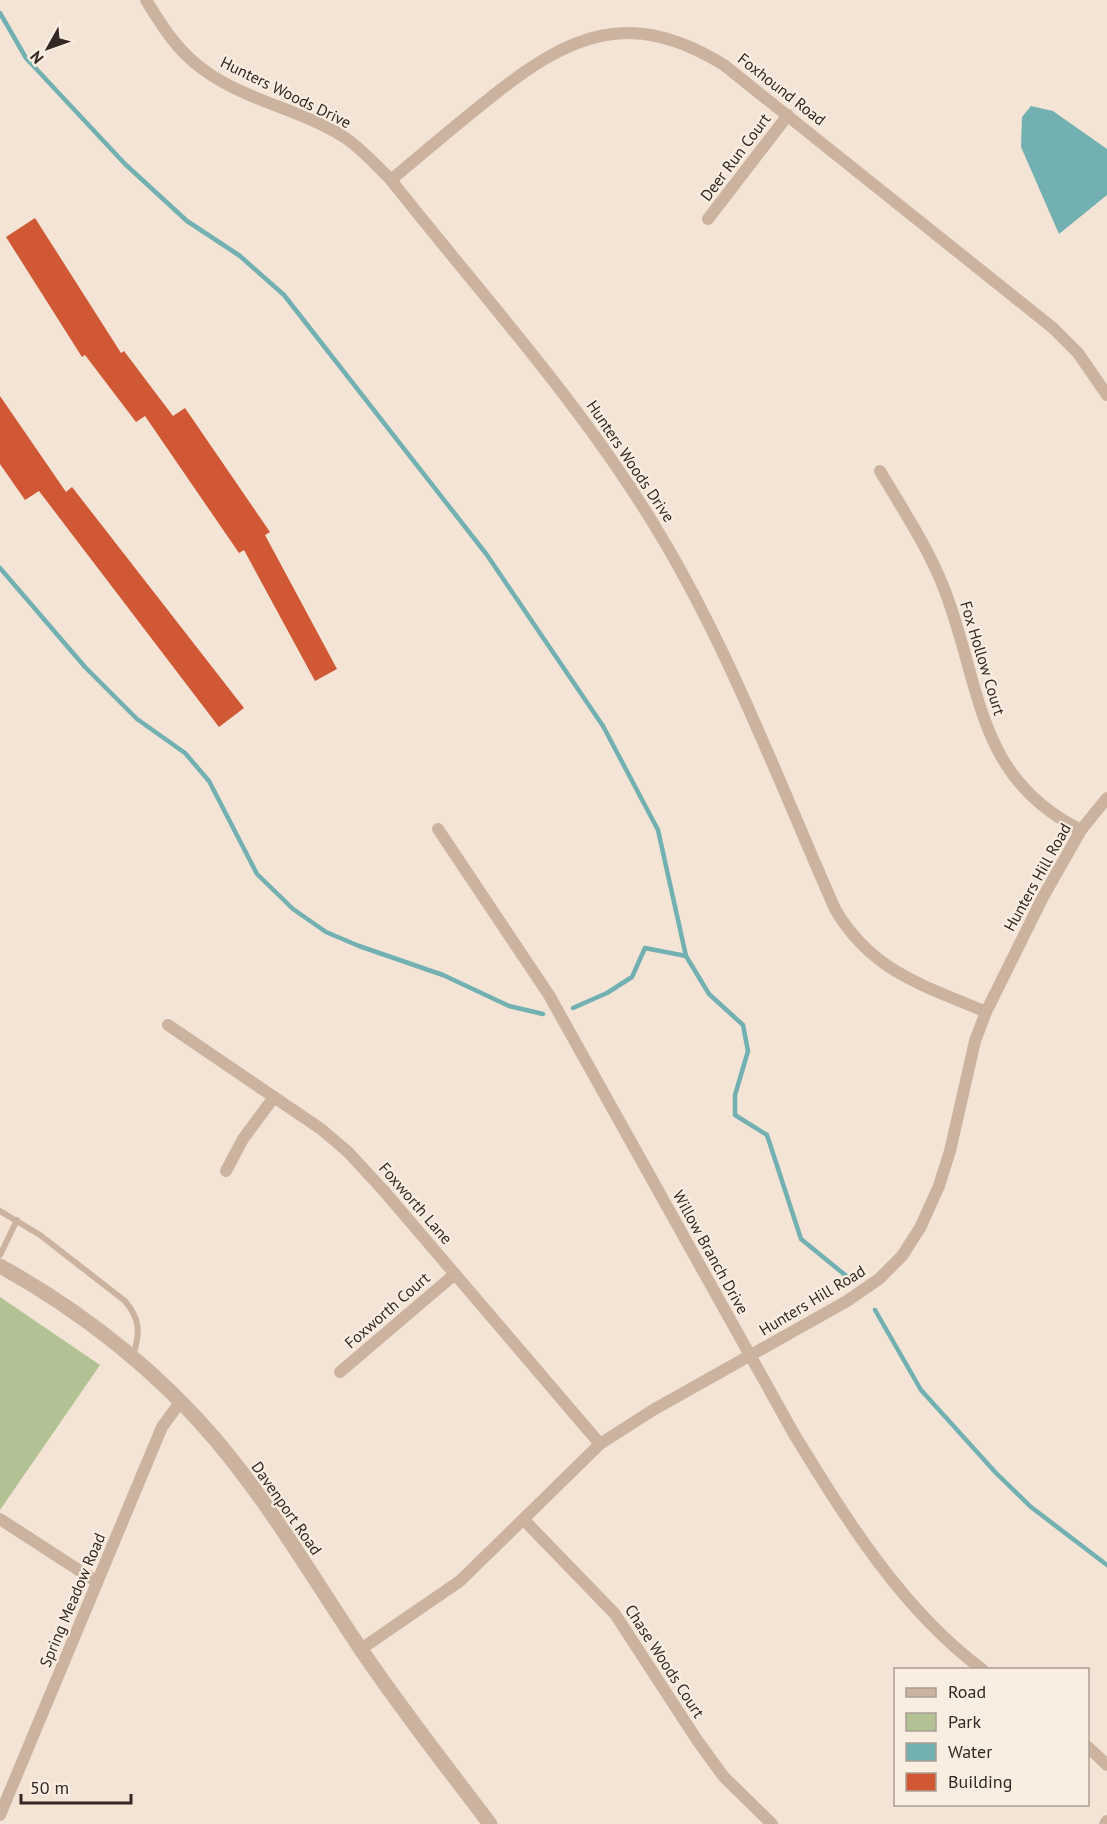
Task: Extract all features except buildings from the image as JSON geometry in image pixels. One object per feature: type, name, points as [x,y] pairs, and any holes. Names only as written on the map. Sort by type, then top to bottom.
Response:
[{"type":"street","name":"Hunters Woods Drive","points":[[146,0],[176,45],[204,70],[247,94],[342,136],[364,153],[391,180],[571,402],[653,522],[708,621],[835,909],[846,929],[866,952],[889,969],[932,991],[986,1012]]},
{"type":"street","name":"Foxhound Road","points":[[391,180],[522,73],[555,51],[593,37],[636,34],[686,45],[724,65],[1053,328],[1078,352],[1107,395]]},
{"type":"street","name":"Deer Run Court","points":[[708,219],[788,115]]},
{"type":"street","name":"Fox Hollow Court","points":[[880,471],[944,588],[962,638],[985,721],[1005,765],[1019,786],[1039,805],[1081,830]]},
{"type":"street","name":"Hunters Hill Road","points":[[361,1649],[460,1581],[600,1444],[653,1410],[847,1301],[879,1279],[912,1242],[939,1186],[950,1151],[975,1041],[986,1012],[1043,897],[1081,830],[1107,798]]},
{"type":"street","name":"Willow Branch Drive","points":[[438,829],[549,995],[831,1495],[877,1558],[936,1630],[981,1668]]},
{"type":"street","name":"Foxworth Lane","points":[[168,1025],[321,1130],[348,1152],[600,1444]]},
{"type":"street","points":[[226,1171],[243,1139],[273,1097]]},
{"type":"street","name":"Davenport Road","points":[[0,1266],[55,1299],[132,1356],[181,1401],[253,1488],[361,1649],[490,1824]]},
{"type":"street","name":"Foxworth Court","points":[[340,1372],[455,1274]]},
{"type":"street","name":"Spring Meadow Road","points":[[0,1815],[162,1427],[181,1401]]},
{"type":"street","points":[[0,1519],[97,1582]]},
{"type":"street","name":"Chase Woods Court","points":[[524,1520],[615,1614],[697,1740],[724,1777],[772,1824]]},
{"type":"street","points":[[1089,1749],[1107,1765]]},
{"type":"lane","points":[[0,1211],[17,1220],[114,1292],[133,1310],[139,1326],[132,1356]]},
{"type":"lane","points":[[0,1255],[17,1220]]},
{"type":"green space","points":[[0,1297],[100,1365],[0,1510]]},
{"type":"water","points":[[1031,106],[1053,111],[1107,149],[1107,195],[1059,234],[1021,147],[1022,117]]},
{"type":"waterway","points":[[0,13],[26,58],[125,164],[187,221],[240,256],[284,295],[487,555],[603,726],[658,830],[686,956],[709,994],[743,1025],[748,1051],[735,1095],[735,1115],[767,1135],[801,1239],[850,1279]]},
{"type":"waterway","points":[[0,568],[85,667],[137,719],[185,753],[209,781],[257,874],[293,909],[326,932],[359,946],[443,975],[509,1006],[543,1014]]},
{"type":"waterway","points":[[573,1008],[607,993],[632,977],[645,948],[686,956]]},
{"type":"waterway","points":[[875,1310],[921,1390],[996,1473],[1031,1507],[1107,1565]]}]
